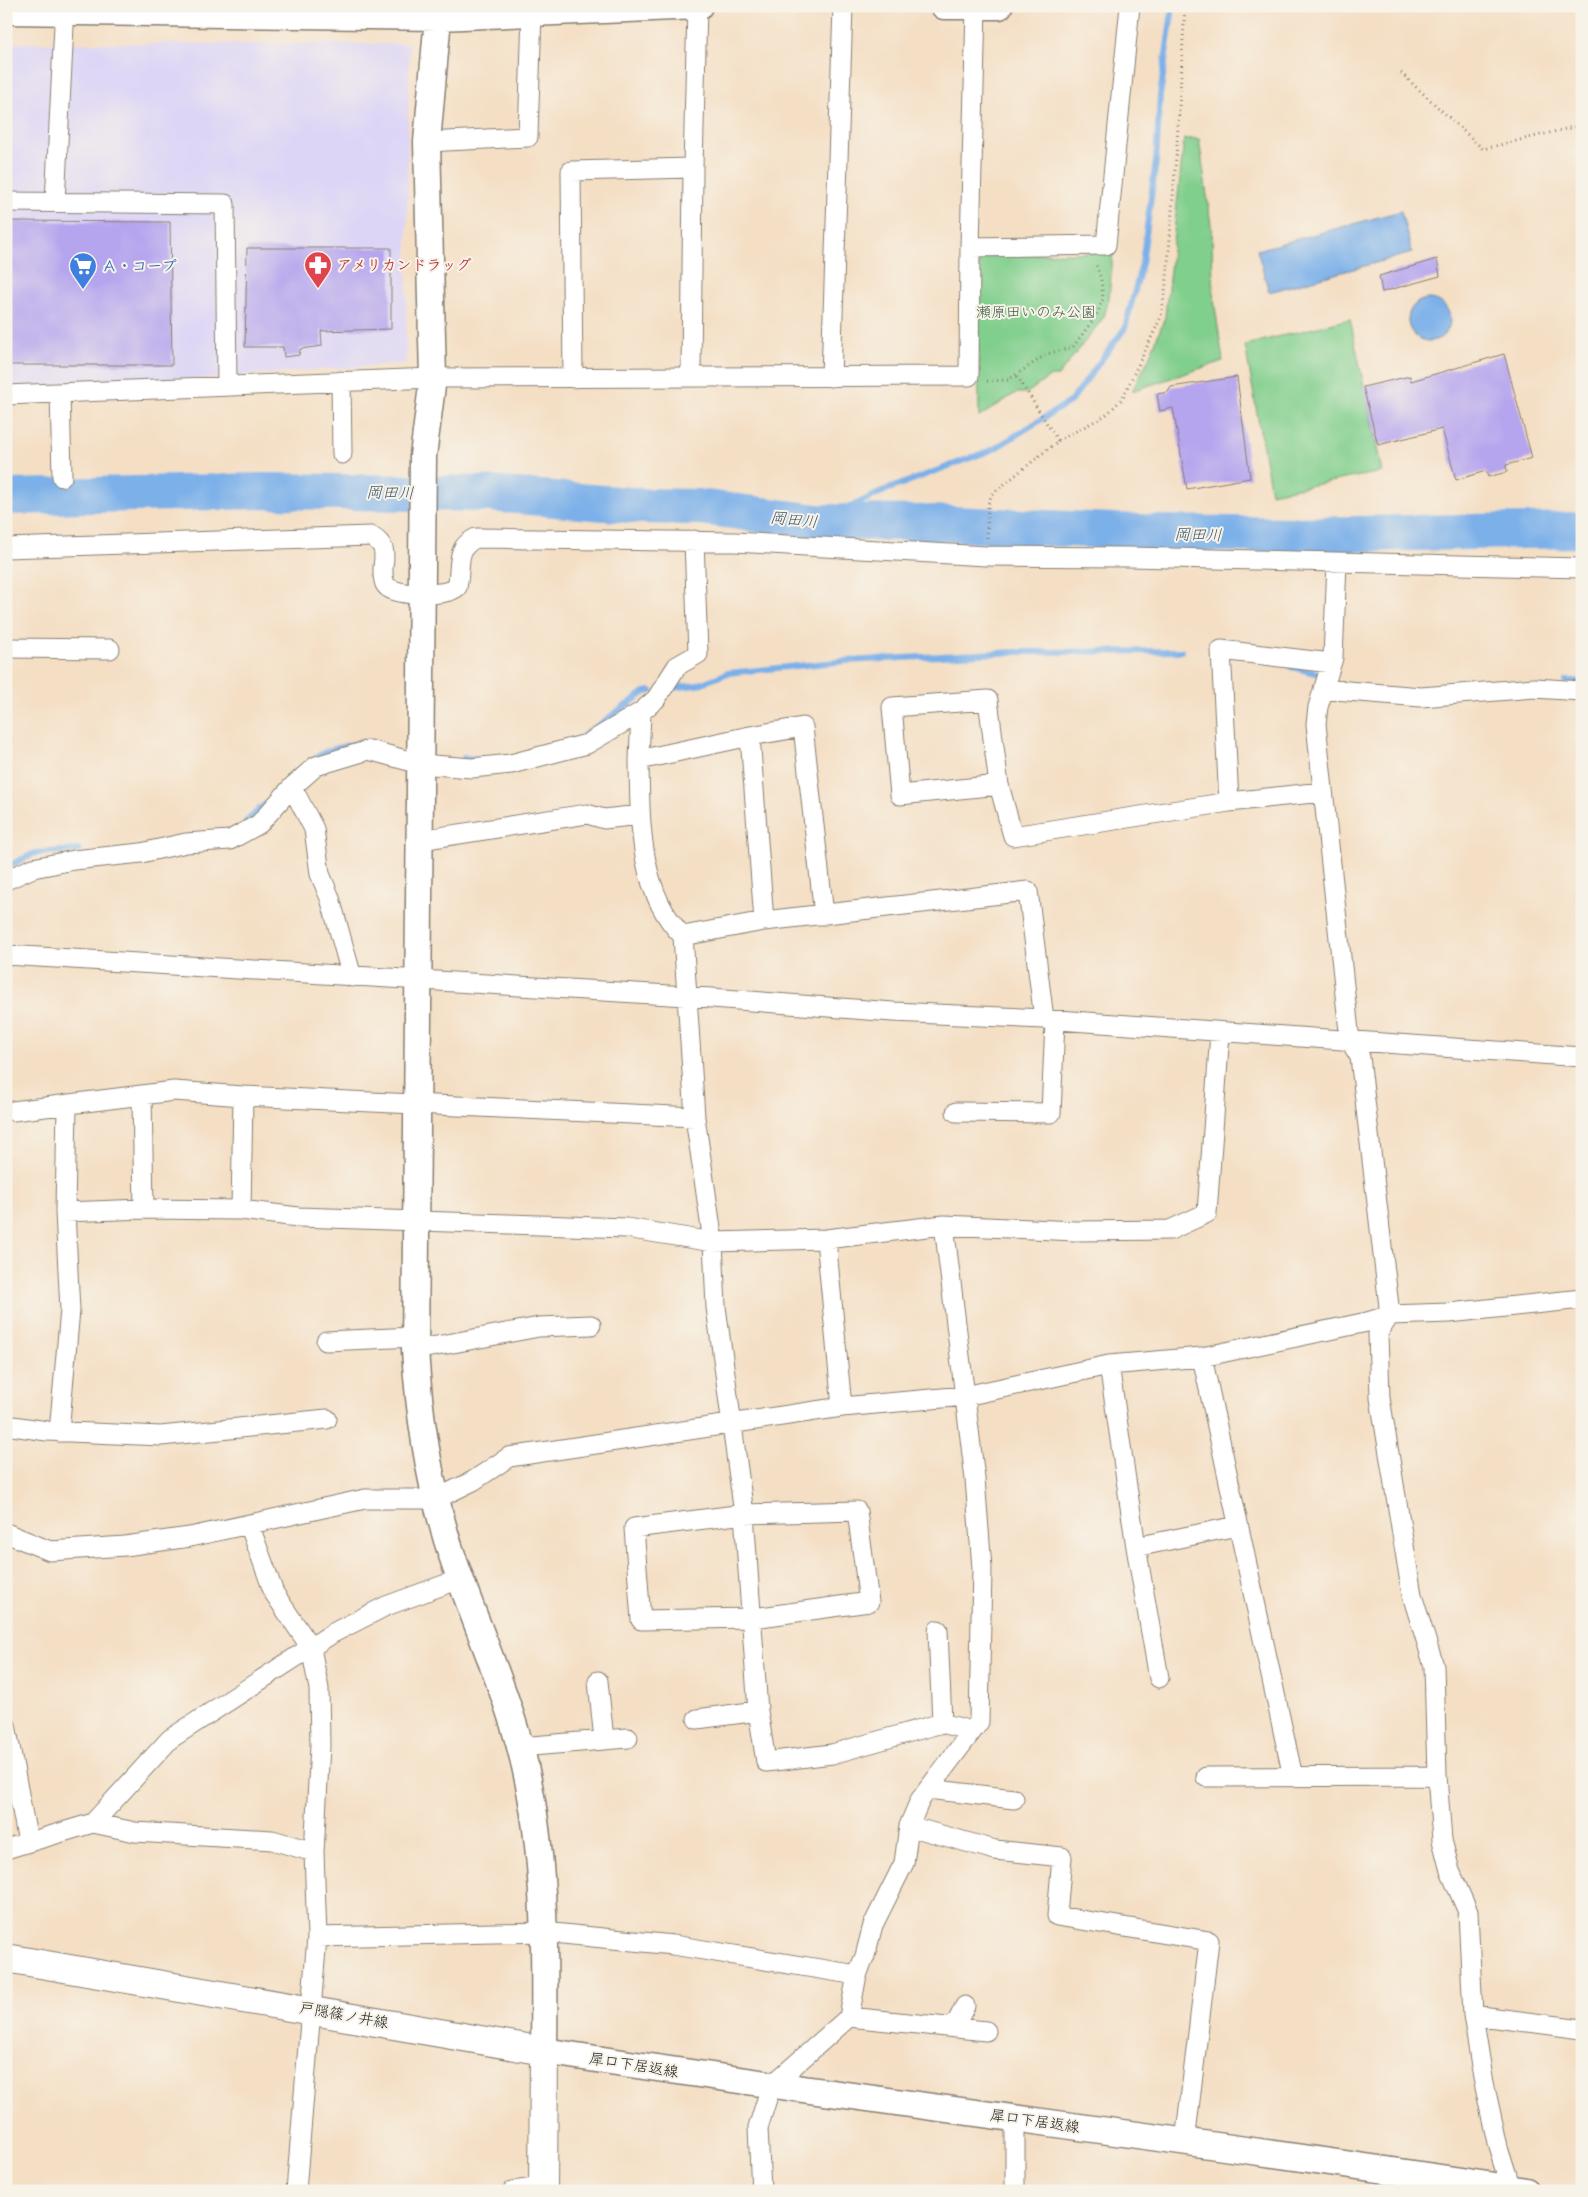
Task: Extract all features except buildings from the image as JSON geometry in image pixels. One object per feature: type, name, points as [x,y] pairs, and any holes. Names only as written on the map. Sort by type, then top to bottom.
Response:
[{"type":"main road","name":"戸隠篠ノ井線","points":[[6,1958],[311,2009],[544,2052]]},
{"type":"main road","points":[[542,2189],[544,2052]]},
{"type":"street","points":[[6,11],[65,8],[532,12],[698,6],[693,168],[692,377]]},
{"type":"street","points":[[831,377],[842,6]]},
{"type":"street","points":[[944,6],[1000,6]]},
{"type":"street","points":[[6,395],[433,378],[969,376],[976,6]]},
{"type":"street","points":[[970,247],[1106,245],[1130,6]]},
{"type":"street","points":[[55,202],[65,8]]},
{"type":"street","points":[[439,11],[427,142],[433,378],[423,456],[415,1343],[424,1442],[436,1500],[460,1579],[502,1687],[520,1747],[534,1814],[543,1932],[544,2052]]},
{"type":"street","points":[[427,142],[528,137],[532,12]]},
{"type":"street","points":[[573,378],[571,171],[693,168]]},
{"type":"street","points":[[6,202],[225,204],[227,386]]},
{"type":"street","points":[[341,381],[342,454]]},
{"type":"street","points":[[60,393],[62,477]]},
{"type":"street","points":[[6,548],[371,536],[379,541],[384,548],[383,575],[385,586],[392,591],[421,594],[444,594],[452,592],[457,587],[461,551],[466,542],[476,538],[694,540],[986,556],[1130,557],[1582,568]]},
{"type":"street","points":[[6,880],[33,868],[74,860],[141,853],[186,844],[230,840],[259,824],[292,787],[316,766],[369,750],[420,764],[472,768],[511,764],[587,744],[641,712],[656,699],[677,666],[698,654],[694,540]]},
{"type":"street","points":[[1337,563],[1331,663],[1323,689],[1316,724],[1350,1041],[1360,1057],[1390,1315],[1378,1333],[1380,1398],[1412,1595],[1434,1666],[1436,1776],[1442,1840],[1450,1871],[1468,1912],[1473,2014],[1498,2147],[1516,2190]]},
{"type":"street","points":[[6,648],[110,649]]},
{"type":"street","points":[[1229,802],[1221,650],[1331,663]]},
{"type":"street","points":[[1323,689],[1421,697],[1534,688],[1582,691]]},
{"type":"street","points":[[999,785],[900,796],[892,707],[988,700],[999,785],[1013,836],[1229,802],[1322,792]]},
{"type":"street","points":[[641,712],[639,760],[640,815],[648,868],[660,904],[673,926],[683,936],[695,1117],[713,1242],[716,1307],[744,1514],[753,1618],[758,1711],[766,1762],[832,1754],[942,1723],[971,1731]]},
{"type":"street","points":[[639,760],[750,736],[803,727],[824,915]]},
{"type":"street","points":[[750,736],[764,921]]},
{"type":"street","points":[[292,787],[314,829],[320,874],[330,898],[352,977]]},
{"type":"street","points":[[420,840],[587,814],[604,819],[640,815]]},
{"type":"street","points":[[683,936],[764,921],[1028,891],[1049,1020],[1051,1114],[956,1112]]},
{"type":"street","points":[[6,955],[686,996],[893,1012],[1049,1020],[1582,1057]]},
{"type":"street","points":[[65,1212],[144,1209],[241,1210],[298,1217],[626,1228],[713,1242],[826,1239],[944,1225],[1075,1231],[1170,1230],[1207,1213],[1220,1032]]},
{"type":"street","points":[[13,1111],[174,1091],[243,1096],[695,1117]]},
{"type":"street","points":[[142,1096],[144,1209]]},
{"type":"street","points":[[241,1210],[243,1096]]},
{"type":"street","points":[[59,1432],[70,1310],[65,1212],[67,1105]]},
{"type":"street","points":[[761,2191],[758,2128],[771,2086],[849,2017],[857,1975],[865,1956],[873,1925],[904,1863],[909,1826],[920,1800],[979,1722],[982,1568],[976,1479],[944,1225]]},
{"type":"street","points":[[826,1239],[842,1407]]},
{"type":"street","points":[[6,1533],[50,1551],[125,1546],[190,1537],[365,1499],[436,1500],[473,1482],[509,1456],[842,1407],[965,1396],[1109,1365],[1202,1356],[1367,1322],[1390,1315],[1449,1313],[1582,1299]]},
{"type":"street","points":[[326,1341],[415,1343],[539,1327],[591,1325]]},
{"type":"street","points":[[1202,1356],[1237,1526],[1293,1777]]},
{"type":"street","points":[[1109,1365],[1136,1548],[1159,1678]]},
{"type":"street","points":[[6,1425],[59,1432],[161,1436],[327,1419]]},
{"type":"street","points":[[857,1510],[869,1602],[753,1618],[641,1620],[634,1528],[744,1514],[857,1510]]},
{"type":"street","points":[[249,1524],[274,1593],[311,1648],[318,1689],[320,1737],[314,1852],[317,1937],[296,2191]]},
{"type":"street","points":[[1136,1548],[1237,1526]]},
{"type":"street","points":[[94,1823],[170,1740],[333,1633],[386,1606],[460,1579]]},
{"type":"street","points":[[938,1630],[942,1723]]},
{"type":"street","points":[[598,1682],[604,1740]]},
{"type":"street","points":[[697,1719],[758,1711]]},
{"type":"street","points":[[6,1725],[28,1842]]},
{"type":"street","points":[[520,1747],[628,1738]]},
{"type":"street","points":[[1206,1778],[1436,1776]]},
{"type":"street","points":[[928,1788],[1014,1799]]},
{"type":"street","points":[[6,1848],[94,1823],[135,1832],[272,1840],[314,1852]]},
{"type":"street","points":[[909,1826],[995,1850],[1062,1857],[1057,1916],[1209,1942],[1185,2142]]},
{"type":"street","points":[[317,1937],[543,1932],[673,1945],[857,1975]]},
{"type":"street","points":[[954,2028],[966,2006]]},
{"type":"street","points":[[1473,2014],[1582,2029]]},
{"type":"street","points":[[849,2017],[986,2031]]},
{"type":"street","name":"犀口下居返線","points":[[544,2052],[771,2086],[1016,2118],[1516,2190]]},
{"type":"street","points":[[1015,2191],[1016,2118]]},
{"type":"street","points":[[513,2191],[542,2189]]},
{"type":"path","points":[[986,556],[988,504],[992,494],[1002,484],[1058,441],[1106,415],[1122,399],[1161,317],[1167,278],[1176,162],[1185,6]]},
{"type":"path","points":[[1401,73],[1483,149],[1582,126]]},
{"type":"path","points":[[969,376],[979,381],[1008,380],[1016,376],[1029,364],[1048,354],[1073,347],[1096,316],[1102,299],[1094,246]]},
{"type":"path","points":[[1016,376],[1058,441]]},
{"type":"shaded area","points":[[6,43],[409,44],[406,363],[209,378],[6,387]]},
{"type":"green space","points":[[1184,139],[1199,139],[1212,232],[1213,293],[1223,361],[1132,391],[1149,358],[1165,317]]},
{"type":"green space","name":"瀬原田いのみ公園","points":[[1113,252],[1109,298],[1104,317],[1058,376],[1051,376],[1027,393],[1016,393],[979,417],[978,264],[987,255]]},
{"type":"green space","points":[[1350,319],[1382,472],[1271,493],[1245,345]]},
{"type":"water","points":[[1401,211],[1412,253],[1269,292],[1257,250]]},
{"type":"water","points":[[1433,299],[1441,302],[1447,308],[1450,320],[1447,332],[1441,338],[1425,341],[1417,338],[1411,332],[1408,316],[1411,308],[1417,302]]},
{"type":"waterway","points":[[818,522],[886,490],[994,449],[1071,401],[1125,328],[1142,263],[1156,161],[1160,96],[1173,6]]},
{"type":"waterway","name":"岡田川","points":[[6,497],[264,491],[490,494],[642,506],[699,507],[818,522],[930,523],[1160,533],[1296,535],[1582,530]]},
{"type":"waterway","points":[[669,688],[697,685],[728,673],[846,661],[1017,652],[1181,651]]},
{"type":"waterway","points":[[1291,667],[1316,673]]},
{"type":"waterway","points":[[1566,681],[1582,681]]},
{"type":"waterway","points":[[582,737],[645,692],[651,691]]},
{"type":"waterway","points":[[312,761],[329,751],[363,742]]},
{"type":"waterway","points":[[464,758],[480,759]]},
{"type":"waterway","points":[[246,822],[264,805]]},
{"type":"waterway","points":[[6,867],[35,853],[79,850]]},
{"type":"place","name":"アメリカンドラッグ","points":[[318,289]]},
{"type":"place","name":"Ａ・コープ","points":[[83,290]]}]
